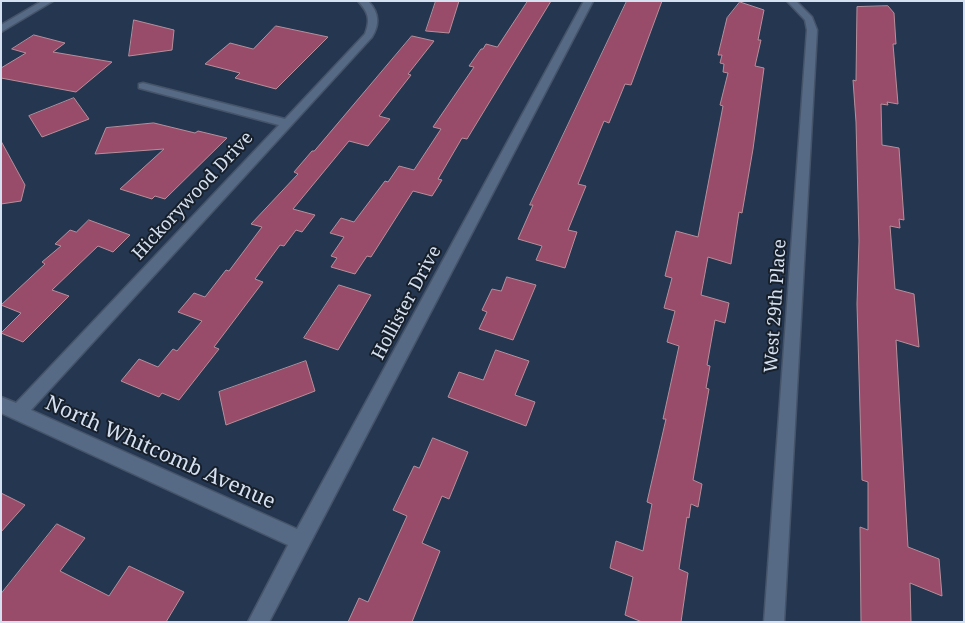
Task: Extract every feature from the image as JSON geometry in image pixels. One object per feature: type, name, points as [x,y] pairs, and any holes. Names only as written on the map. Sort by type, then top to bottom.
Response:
[{"type":"street","points":[[1,29],[49,1]]},
{"type":"street","name":"Hickorywood Drive","points":[[18,413],[369,35],[374,20],[371,10],[362,1]]},
{"type":"street","name":"Hollister Drive","points":[[258,622],[589,1]]},
{"type":"street","name":"West 29th Place","points":[[774,622],[812,30],[809,19],[791,1]]},
{"type":"street","points":[[143,86],[287,123]]},
{"type":"street","name":"North Whitcomb Avenue","points":[[1,405],[301,542]]},
{"type":"building","points":[[436,1],[459,1],[449,33],[426,31]]},
{"type":"building","points":[[528,1],[551,1],[467,139],[462,138],[438,179],[442,180],[432,196],[413,191],[371,257],[367,256],[355,274],[331,267],[337,258],[331,256],[344,237],[330,233],[341,218],[354,222],[385,181],[388,182],[399,166],[414,170],[441,129],[433,127],[474,67],[469,66],[486,44],[497,47]]},
{"type":"building","points":[[627,1],[662,1],[631,85],[625,84],[609,123],[604,121],[578,184],[586,186],[568,230],[577,232],[565,268],[536,260],[542,246],[518,239],[533,205],[530,205]]},
{"type":"building","points":[[740,2],[764,10],[758,40],[761,40],[755,66],[764,68],[753,149],[742,213],[739,212],[731,264],[708,257],[701,295],[729,303],[725,323],[715,320],[707,365],[710,366],[706,388],[709,389],[693,480],[702,484],[698,507],[691,504],[689,518],[687,517],[679,569],[688,573],[681,622],[642,622],[625,615],[633,577],[610,568],[616,541],[643,551],[652,504],[647,502],[666,419],[663,419],[679,346],[667,342],[675,311],[664,308],[672,278],[665,276],[676,231],[698,237],[723,106],[720,105],[728,73],[723,72],[724,64],[720,63],[722,55],[718,55],[727,18]]},
{"type":"building","points":[[888,6],[894,13],[896,44],[893,44],[898,104],[887,102],[888,105],[881,104],[882,145],[899,148],[904,220],[899,219],[900,228],[890,226],[895,289],[914,294],[919,347],[896,340],[908,547],[939,559],[942,596],[910,583],[911,622],[861,622],[860,527],[868,530],[868,482],[862,480],[857,304],[859,241],[853,80],[856,81],[857,7]]},
{"type":"building","points":[[134,20],[174,30],[172,50],[129,56]]},
{"type":"building","points":[[276,26],[328,37],[276,89],[235,78],[240,73],[205,64],[230,43],[253,49]]},
{"type":"building","points":[[34,35],[65,43],[53,52],[112,62],[76,92],[1,78],[1,68],[26,53],[12,49]]},
{"type":"building","points":[[412,36],[434,41],[408,74],[411,75],[379,116],[390,119],[368,146],[349,141],[293,209],[315,215],[302,232],[296,230],[284,246],[280,245],[255,279],[263,282],[214,347],[219,349],[179,400],[162,393],[159,397],[121,381],[139,359],[158,367],[173,349],[177,351],[202,321],[178,312],[194,293],[205,297],[226,270],[229,271],[262,227],[251,224],[298,174],[294,172]]},
{"type":"building","points":[[74,98],[89,119],[42,137],[29,116]]},
{"type":"building","points":[[154,123],[195,133],[198,131],[227,138],[165,199],[155,196],[152,199],[120,189],[164,149],[95,154],[106,128]]},
{"type":"building","points":[[1,141],[25,185],[21,201],[1,204]]},
{"type":"building","points":[[89,220],[130,235],[113,252],[98,246],[52,290],[69,296],[23,342],[1,333],[21,313],[1,305],[45,264],[42,262],[61,246],[55,244],[70,230],[76,232]]},
{"type":"building","points":[[507,277],[536,285],[513,340],[479,329],[487,312],[482,310],[492,289],[501,291]]},
{"type":"building","points":[[339,285],[371,295],[338,350],[304,338]]},
{"type":"building","points":[[496,350],[529,361],[515,395],[535,402],[526,426],[448,397],[459,372],[483,380]]},
{"type":"building","points":[[306,361],[315,391],[226,425],[219,392]]},
{"type":"building","points":[[433,438],[468,452],[449,499],[442,496],[422,543],[440,551],[412,622],[348,622],[359,598],[368,602],[407,516],[393,510],[414,466],[419,468]]},
{"type":"building","points":[[1,493],[25,505],[1,532]]},
{"type":"building","points":[[57,524],[85,538],[60,571],[109,596],[129,566],[184,592],[166,622],[1,622],[1,594]]}]
